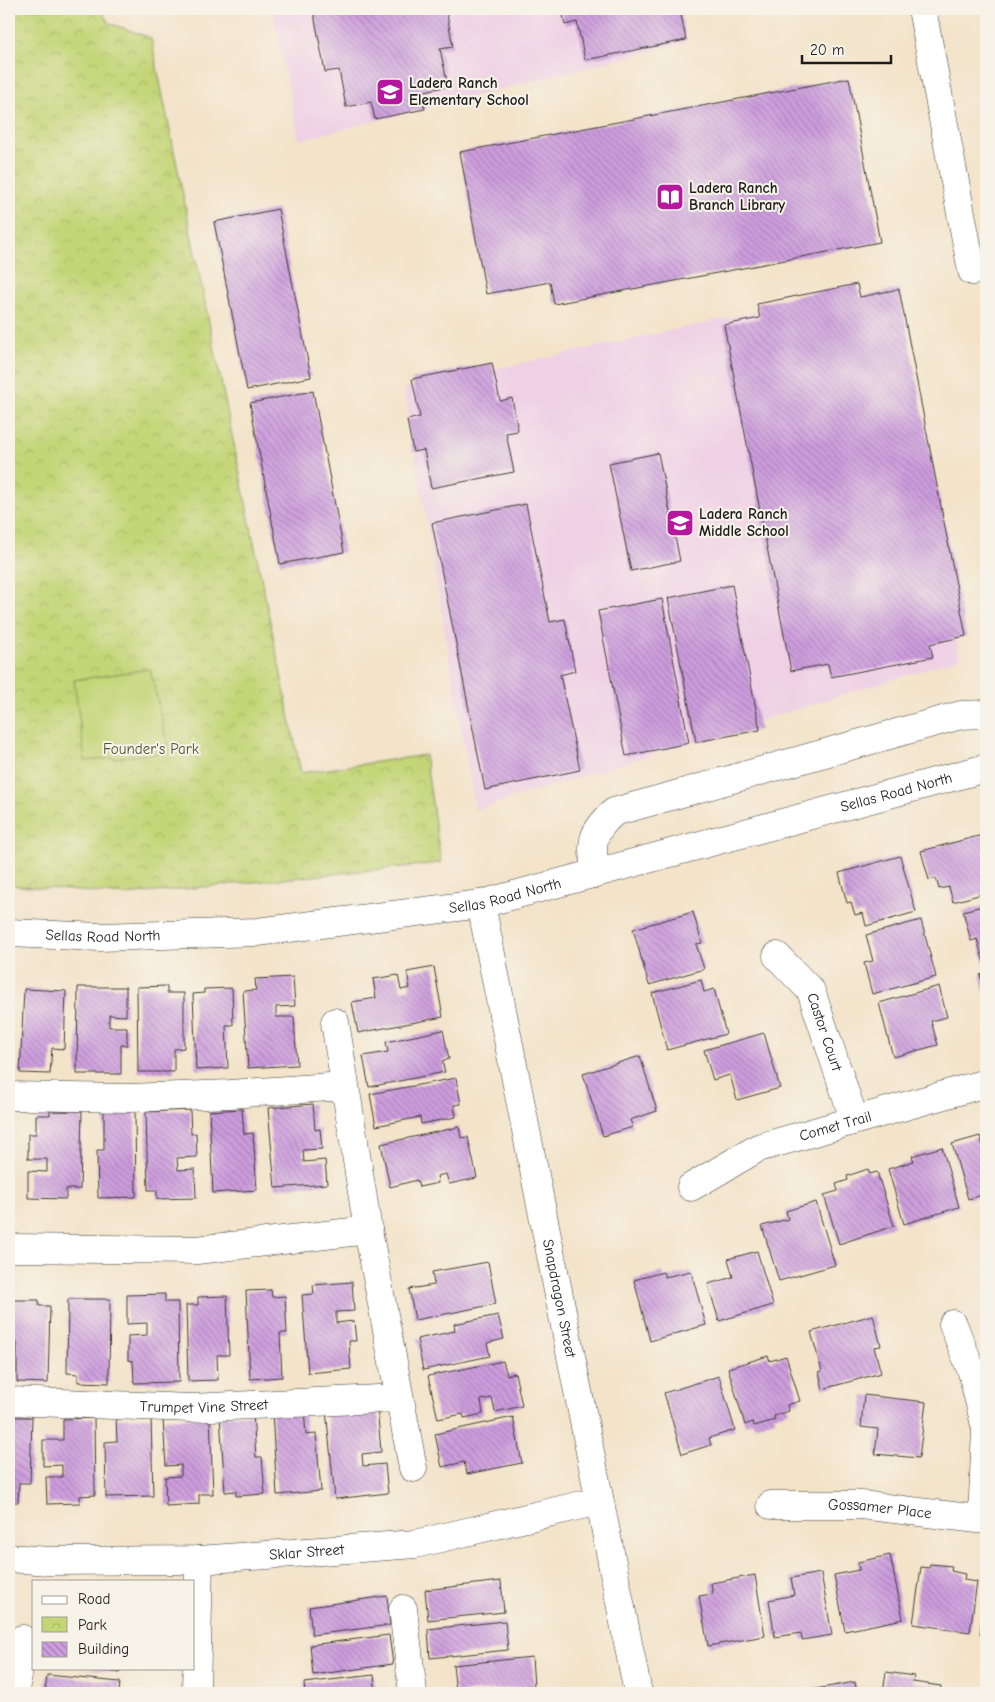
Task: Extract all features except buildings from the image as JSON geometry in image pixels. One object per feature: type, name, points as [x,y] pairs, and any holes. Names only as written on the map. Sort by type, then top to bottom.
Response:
[{"type":"street","points":[[922,9],[979,269]]},
{"type":"street","points":[[595,874],[592,840],[601,824],[614,812],[961,715],[986,714]]},
{"type":"street","name":"Sellas Road North","points":[[9,933],[100,937],[257,932],[481,904],[986,768]]},
{"type":"street","name":"Snapdragon Street","points":[[481,904],[638,1693]]},
{"type":"street","name":"Castor Court","points":[[777,956],[811,991],[854,1119]]},
{"type":"street","points":[[335,1022],[368,1230],[413,1468]]},
{"type":"street","name":"Comet Trail","points":[[691,1187],[758,1148],[986,1082]]},
{"type":"street","points":[[9,1096],[138,1098],[344,1086]]},
{"type":"street","points":[[9,1248],[197,1250],[368,1230]]},
{"type":"street","points":[[953,1324],[972,1372],[986,1429],[984,1520]]},
{"type":"street","name":"Trumpet Vine Street","points":[[9,1401],[191,1408],[399,1398]]},
{"type":"street","name":"Sklar Street","points":[[9,1558],[49,1561],[199,1560],[415,1544],[599,1501]]},
{"type":"street","name":"Gossamer Place","points":[[771,1505],[861,1504],[984,1520]]},
{"type":"street","points":[[196,1693],[199,1560]]},
{"type":"street","points":[[403,1609],[413,1693]]},
{"type":"street","points":[[16,1693],[22,1639]]},
{"type":"shaded area","name":"Ladera Ranch Elementary School","points":[[272,9],[677,9],[684,43],[299,140]]},
{"type":"shaded area","name":"Ladera Ranch Middle School","points":[[811,300],[889,305],[960,658],[475,810],[404,389]]},
{"type":"green space","name":"Founder's Park","points":[[9,9],[100,9],[109,23],[151,38],[301,773],[425,755],[441,863],[126,895],[9,885]]},
{"type":"green space","points":[[150,669],[169,752],[85,761],[74,680]]},
{"type":"place","name":"Ladera Ranch Elementary School","points":[[390,92]]},
{"type":"place","name":"Ladera Ranch Branch Library","points":[[670,197]]},
{"type":"place","name":"Ladera Ranch Middle School","points":[[680,523]]}]
